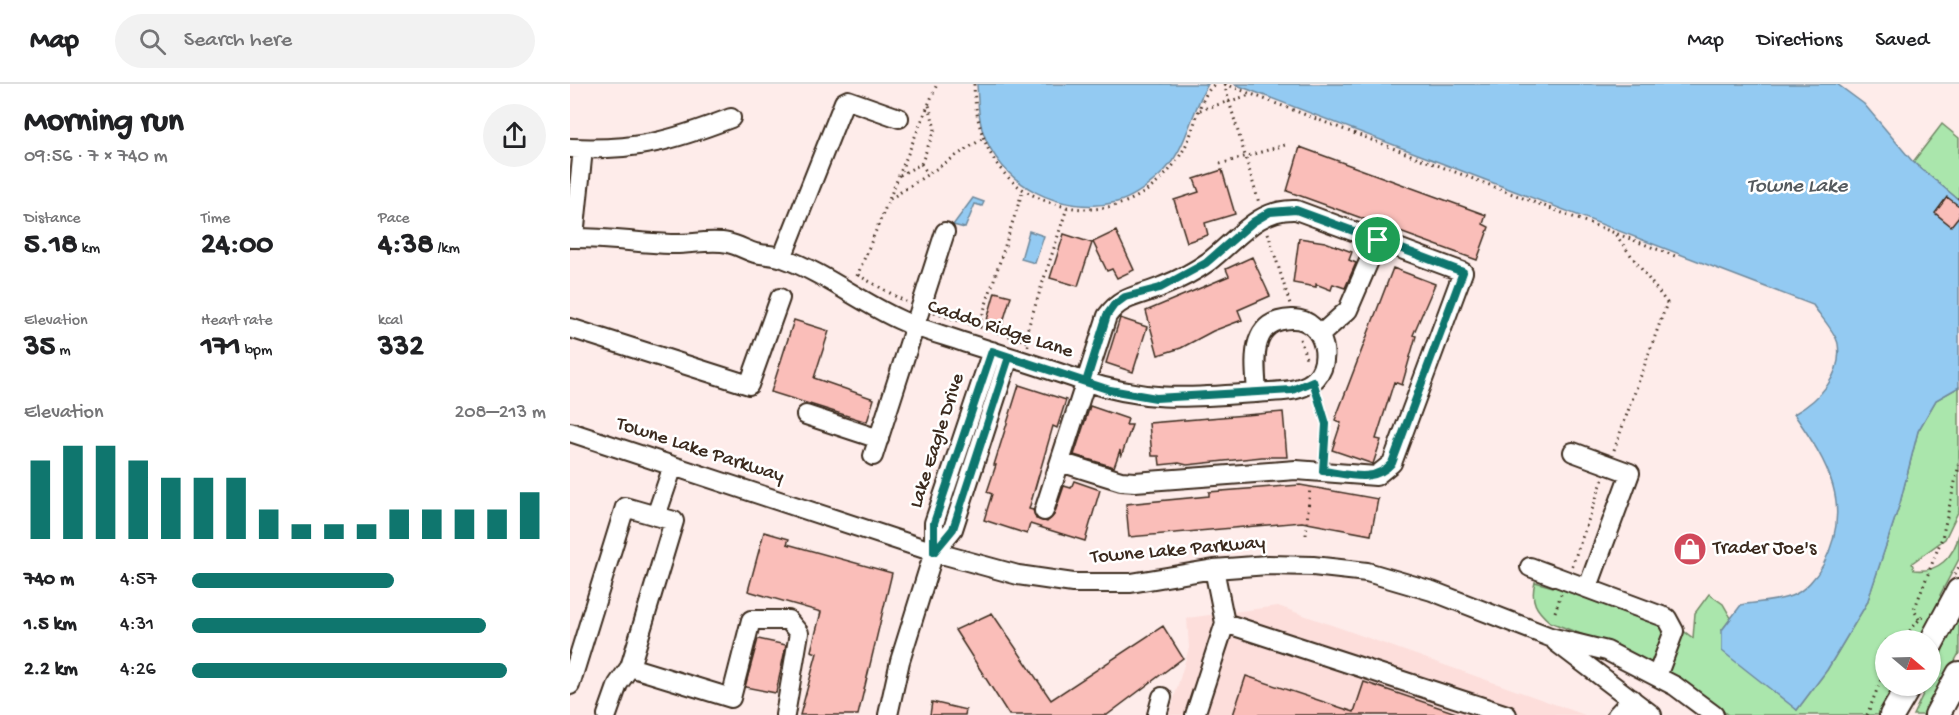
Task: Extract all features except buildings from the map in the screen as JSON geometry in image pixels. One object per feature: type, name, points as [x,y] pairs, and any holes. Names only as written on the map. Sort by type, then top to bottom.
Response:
[{"type":"main road","points":[[1938,630],[1959,591]]},
{"type":"main road","points":[[1937,715],[1959,674]]},
{"type":"main road","points":[[1893,715],[1903,696]]},
{"type":"street","points":[[782,258],[844,102],[848,100],[899,118]]},
{"type":"street","points":[[572,238],[576,148],[644,147],[731,118]]},
{"type":"street","points":[[1044,510],[1107,315],[1114,305],[1125,297],[1160,288],[1206,263],[1263,217],[1283,209],[1296,210],[1463,272],[1392,463],[1376,476],[1317,471],[1135,482],[1121,481],[1060,462]]},
{"type":"street","points":[[806,415],[876,447],[945,232]]},
{"type":"street","name":"Caddo Ridge Lane","points":[[572,238],[672,244],[726,243],[782,258],[847,292],[1000,354],[1131,395],[1156,398],[1257,393],[1292,390],[1313,381]]},
{"type":"street","points":[[1320,335],[1348,310],[1378,240]]},
{"type":"street","points":[[570,328],[749,385],[780,298]]},
{"type":"street","points":[[1257,393],[1254,355],[1258,338],[1268,326],[1281,320],[1294,319],[1309,324],[1320,335],[1325,349],[1324,362],[1313,381]]},
{"type":"street","name":"Lake Eagle Drive","points":[[934,552],[953,529],[1000,354]]},
{"type":"street","name":"Towne Lake Parkway","points":[[570,432],[934,552],[1018,575],[1073,583],[1131,583],[1214,569],[1279,565],[1367,572],[1432,591],[1550,637],[1606,651],[1657,676],[1714,715]]},
{"type":"street","points":[[1573,452],[1630,474],[1588,587]]},
{"type":"street","points":[[656,516],[673,466]]},
{"type":"street","points":[[570,685],[625,507],[674,521],[630,667],[618,684],[607,715]]},
{"type":"street","points":[[888,715],[900,661],[934,552]]},
{"type":"street","points":[[1530,567],[1667,618],[1674,631],[1657,676]]},
{"type":"street","points":[[1195,715],[1225,623],[1214,569]]},
{"type":"street","points":[[630,667],[731,698],[751,620],[788,620],[799,633],[785,715]]},
{"type":"street","points":[[1225,623],[1507,715]]},
{"type":"street","name":"Towne Lake Parkway","points":[[1550,637],[1652,715]]},
{"type":"street","points":[[1157,715],[1162,697]]},
{"type":"street","points":[[1617,715],[1632,699]]},
{"type":"path","points":[[847,292],[858,275],[937,84]]},
{"type":"path","points":[[974,84],[982,139],[995,160],[1023,190],[1047,202],[1067,208],[1104,208],[1144,193],[1175,163],[1187,144],[1203,101],[1215,84]]},
{"type":"path","points":[[1225,84],[1675,256]]},
{"type":"path","points":[[1225,84],[1326,424],[1306,535]]},
{"type":"path","points":[[1200,110],[1251,94]]},
{"type":"path","points":[[900,174],[903,176],[921,164],[935,129],[929,104]]},
{"type":"path","points":[[889,200],[982,139]]},
{"type":"path","points":[[1220,165],[1285,145]]},
{"type":"path","points":[[921,164],[928,174]]},
{"type":"path","points":[[980,326],[1023,190]]},
{"type":"path","points":[[1024,340],[1067,208]]},
{"type":"path","points":[[1555,612],[1667,303],[1614,233]]},
{"type":"path","points":[[858,275],[898,297],[917,320],[940,314],[1029,342]]},
{"type":"path","points":[[1919,619],[1914,610],[1942,538],[1959,465]]},
{"type":"path","points":[[1867,715],[1875,695]]},
{"type":"shaded area","points":[[1278,606],[1585,715],[1169,715],[1189,648],[1187,618]]},
{"type":"green space","points":[[1942,124],[1959,138],[1959,200],[1913,162]]},
{"type":"green space","points":[[1959,387],[1959,510],[1945,539],[1912,563],[1914,570],[1923,570],[1944,562],[1953,550],[1959,534],[1959,559],[1940,595],[1944,602],[1929,630],[1875,630],[1875,696],[1894,696],[1883,715],[1728,715],[1697,691],[1640,657],[1550,622],[1535,605],[1533,595],[1535,582],[1553,587],[1591,590],[1657,611],[1693,638],[1695,613],[1709,594],[1723,604],[1731,618],[1722,630],[1797,710],[1827,670],[1867,603],[1900,503],[1918,431],[1936,400]]},
{"type":"green space","points":[[1959,611],[1959,653],[1941,687],[1941,654]]},
{"type":"green space","points":[[1922,696],[1936,696],[1926,715],[1913,715]]},
{"type":"water","points":[[977,84],[1208,84],[1176,156],[1155,180],[1134,195],[1117,202],[1075,205],[1036,192],[1018,181],[1003,166],[991,149],[982,129]]},
{"type":"water","name":"Towne Lake","points":[[1234,84],[1837,84],[1864,104],[1913,162],[1959,200],[1959,387],[1936,400],[1918,431],[1900,503],[1867,603],[1827,670],[1797,710],[1722,651],[1722,630],[1741,605],[1779,600],[1801,591],[1823,565],[1832,544],[1836,523],[1833,486],[1817,450],[1794,414],[1812,402],[1827,385],[1837,366],[1839,355],[1837,339],[1813,305]]},
{"type":"water","points":[[973,198],[984,202],[982,206],[975,204],[965,228],[953,225]]},
{"type":"water","points":[[1029,231],[1044,236],[1035,263],[1021,259]]},
{"type":"place","name":"Trader Joe's","points":[[1690,549]]},
{"type":"route","points":[[1283,209],[1296,210],[1378,240],[1463,272],[1392,463],[1385,471],[1376,476],[1367,477],[1323,471],[1326,424],[1313,381],[1292,390],[1156,398],[1110,390],[1009,357],[953,529],[934,552],[934,523],[992,351],[1086,382],[1107,315],[1114,305],[1125,297],[1160,288],[1183,277],[1206,263],[1253,222],[1270,212],[1283,209]]}]
